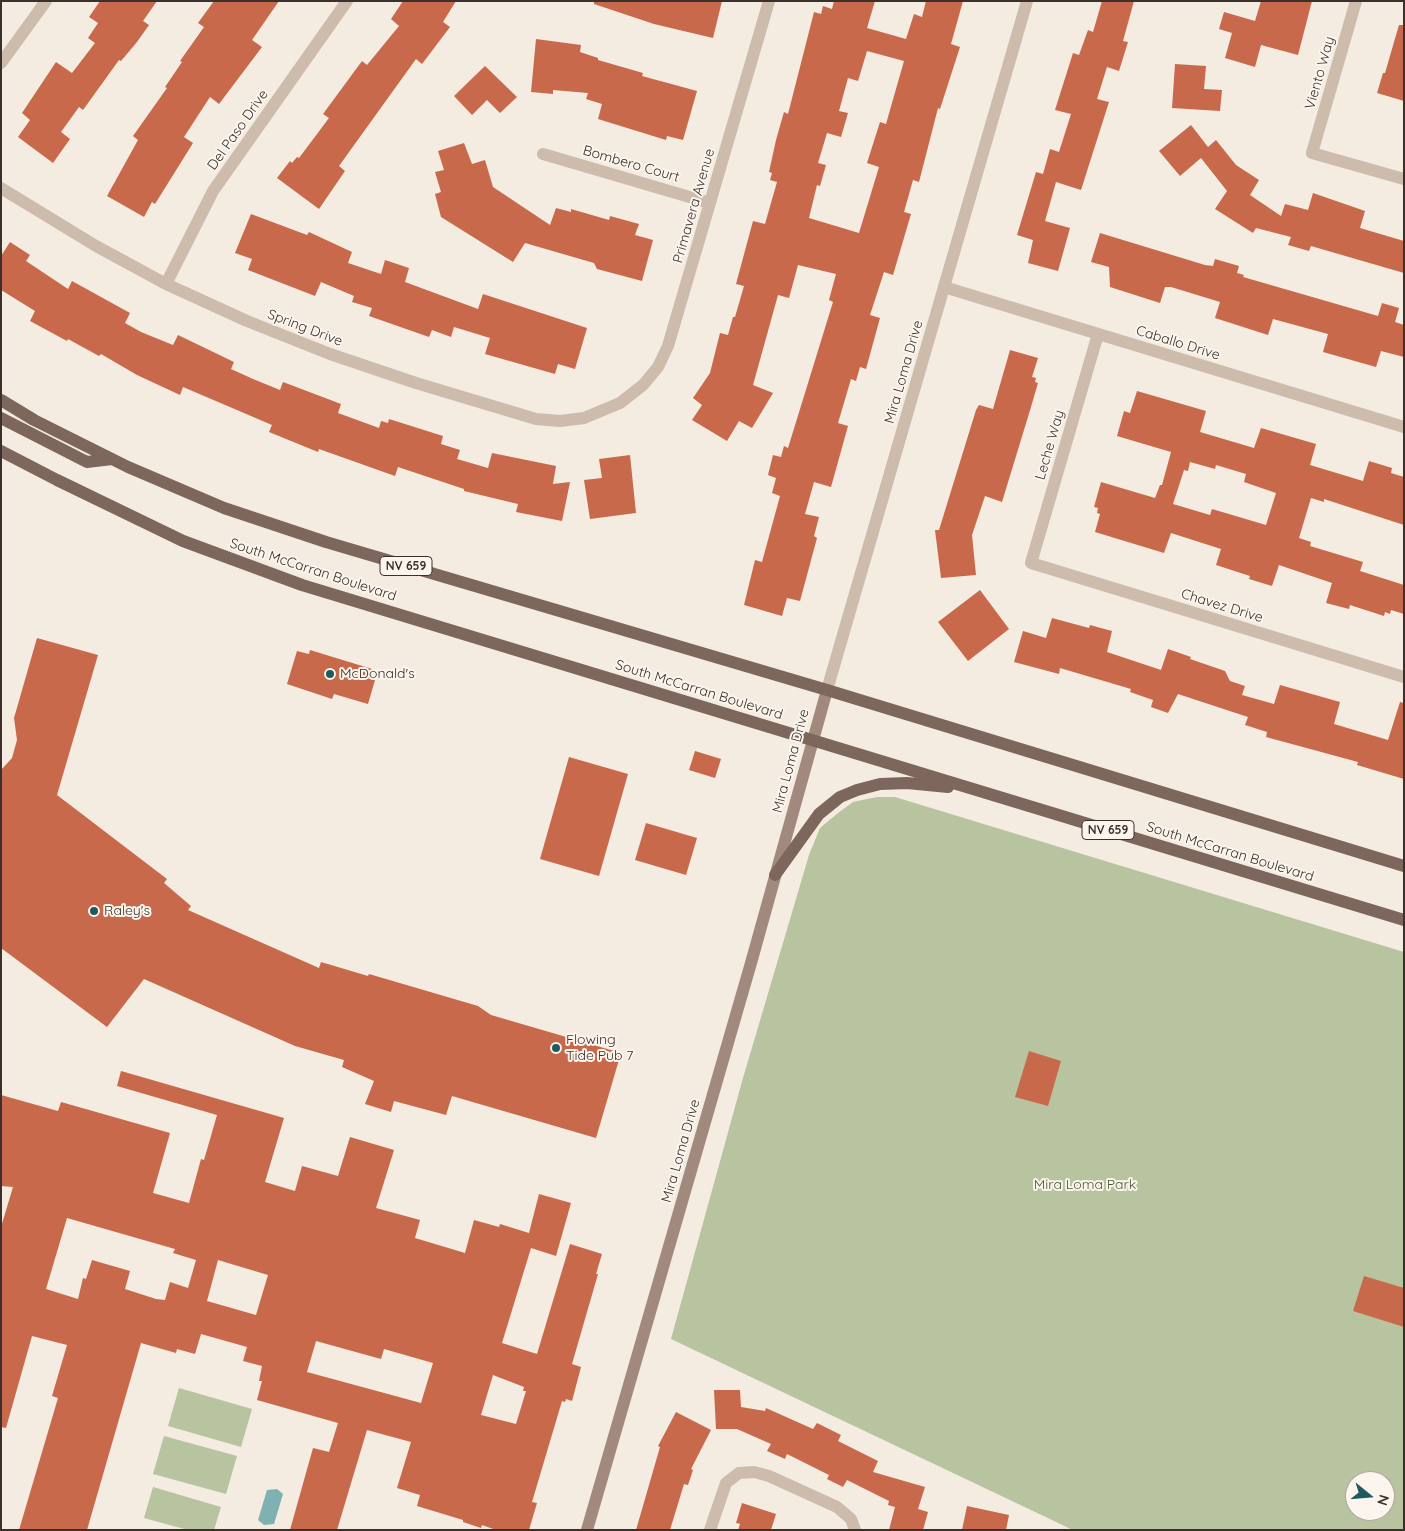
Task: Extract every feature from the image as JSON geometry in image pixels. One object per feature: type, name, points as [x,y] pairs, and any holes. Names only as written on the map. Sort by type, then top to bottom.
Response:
[{"type":"main road","name":"NV 659","points":[[1,400],[34,420],[112,459],[224,508],[326,542],[827,690],[1404,866]]},
{"type":"main road","points":[[1,418],[86,462],[112,459]]},
{"type":"main road","name":"South McCarran Boulevard","points":[[1,450],[183,541],[302,585],[1404,920]]},
{"type":"main road","name":"Mira Loma Drive","points":[[587,1530],[827,690]]},
{"type":"main road","points":[[775,875],[819,814],[840,798],[857,790],[880,784],[907,783],[980,791]]},
{"type":"street","points":[[1,63],[46,1]]},
{"type":"street","name":"Del Paso Drive","points":[[166,284],[213,191],[348,1]]},
{"type":"street","name":"Primavera Avenue","points":[[620,403],[643,385],[658,366],[668,346],[769,1]]},
{"type":"street","name":"Mira Loma Drive","points":[[827,690],[1027,1]]},
{"type":"street","name":"Viento Way","points":[[1356,1],[1312,153],[1404,179]]},
{"type":"street","name":"Bombero Court","points":[[543,154],[710,203]]},
{"type":"street","name":"Spring Drive","points":[[1,188],[96,246],[166,284],[247,321],[330,354],[416,383],[536,419],[560,421],[584,418],[620,403]]},
{"type":"street","name":"Caballo Drive","points":[[944,287],[1404,427]]},
{"type":"street","name":"Leche Way","points":[[1031,563],[1098,334]]},
{"type":"street","name":"Chavez Drive","points":[[1031,563],[1404,677]]},
{"type":"street","points":[[710,1530],[726,1483],[739,1473],[754,1472],[769,1476],[837,1507],[851,1518],[855,1530]]},
{"type":"green space","name":"Mira Loma Park","points":[[877,797],[895,797],[1404,952],[1404,1530],[1073,1530],[671,1339],[743,1078],[809,855],[820,828],[853,802]]},
{"type":"green space","points":[[179,1388],[252,1409],[241,1447],[168,1426]]},
{"type":"green space","points":[[164,1436],[237,1456],[226,1494],[153,1474]]},
{"type":"green space","points":[[153,1487],[221,1507],[214,1530],[188,1530],[144,1518]]},
{"type":"water","points":[[277,1489],[283,1494],[274,1524],[264,1525],[258,1520],[267,1490]]},
{"type":"building","points":[[100,1],[157,1],[143,21],[149,25],[137,42],[121,61],[119,60],[83,110],[79,107],[61,132],[70,139],[53,163],[18,137],[30,120],[22,113],[56,62],[72,73],[95,43],[88,38],[98,23],[89,17]]},
{"type":"building","points":[[214,1],[279,1],[252,40],[262,47],[219,104],[210,97],[184,137],[193,143],[155,204],[152,202],[144,217],[107,196],[138,140],[133,136],[167,88],[165,87],[182,62],[180,61],[204,27],[198,23]]},
{"type":"building","points":[[403,1],[456,1],[443,22],[450,27],[422,64],[416,59],[339,166],[345,171],[319,209],[277,178],[290,161],[292,163],[297,157],[299,158],[329,118],[323,114],[362,61],[367,65],[399,26],[391,19]]},
{"type":"building","points":[[594,1],[722,1],[713,38],[654,24],[594,4]]},
{"type":"building","points":[[834,1],[875,1],[867,28],[906,39],[914,14],[922,17],[926,1],[963,1],[951,44],[960,47],[940,109],[938,108],[919,182],[913,180],[904,212],[911,214],[893,275],[884,272],[870,315],[880,318],[866,369],[860,367],[856,381],[851,379],[838,423],[848,426],[831,487],[814,482],[805,514],[819,517],[814,536],[817,538],[800,601],[787,598],[782,616],[744,605],[755,560],[762,562],[780,496],[772,493],[776,478],[768,475],[773,455],[781,457],[784,446],[788,448],[833,302],[829,300],[836,274],[798,265],[789,298],[778,295],[753,385],[773,393],[752,428],[739,421],[727,441],[692,420],[702,405],[693,398],[710,373],[720,333],[728,335],[733,317],[735,317],[744,286],[736,284],[753,221],[765,224],[777,182],[770,180],[772,173],[769,172],[776,140],[784,112],[788,114],[814,12],[821,14],[823,6],[832,9]],"holes":[[[867,51],[904,61],[886,124],[880,122],[867,163],[879,167],[859,233],[809,218],[817,185],[820,186],[826,165],[818,163],[827,133],[841,137],[848,113],[839,111],[848,78],[858,81]]]},
{"type":"building","points":[[1102,1],[1134,1],[1123,41],[1128,42],[1119,71],[1107,67],[1097,99],[1109,102],[1081,190],[1056,182],[1045,221],[1070,228],[1058,271],[1028,263],[1033,240],[1017,235],[1036,172],[1043,174],[1050,149],[1059,152],[1071,114],[1055,110],[1073,53],[1079,55],[1088,30],[1093,32]]},
{"type":"building","points":[[1261,1],[1312,1],[1298,55],[1261,45],[1255,67],[1225,58],[1232,33],[1219,29],[1224,12],[1255,21]]},
{"type":"building","points":[[1399,25],[1404,25],[1404,101],[1377,93]]},
{"type":"building","points":[[536,39],[581,45],[580,52],[598,58],[598,60],[643,73],[642,76],[697,91],[683,140],[667,136],[666,140],[598,119],[602,104],[586,99],[588,93],[553,90],[553,94],[531,92]]},
{"type":"building","points":[[1175,64],[1206,66],[1204,89],[1222,90],[1220,111],[1172,108]]},
{"type":"building","points":[[485,66],[517,97],[500,113],[487,100],[472,115],[454,96]]},
{"type":"building","points":[[1191,125],[1208,147],[1216,140],[1236,165],[1259,180],[1250,195],[1281,216],[1285,204],[1308,210],[1313,193],[1365,211],[1360,228],[1404,241],[1404,273],[1311,246],[1309,251],[1288,245],[1291,237],[1256,228],[1253,233],[1215,209],[1227,191],[1201,158],[1180,176],[1159,151]]},
{"type":"building","points":[[464,143],[472,164],[485,160],[493,187],[550,225],[556,208],[571,212],[571,209],[609,220],[610,216],[639,224],[635,235],[653,240],[642,281],[597,269],[594,263],[525,243],[513,262],[441,217],[435,194],[441,192],[435,172],[444,170],[438,151]]},
{"type":"building","points":[[251,214],[307,235],[309,232],[352,252],[348,263],[381,274],[385,260],[409,268],[405,282],[478,309],[483,294],[587,328],[575,369],[558,364],[555,374],[485,354],[490,338],[454,327],[451,337],[432,330],[429,337],[369,316],[372,308],[352,302],[354,296],[321,282],[315,296],[248,270],[252,259],[235,253]]},
{"type":"building","points":[[1100,233],[1205,265],[1213,266],[1215,259],[1239,266],[1237,273],[1244,275],[1243,277],[1378,316],[1382,303],[1399,308],[1395,322],[1404,325],[1404,357],[1381,351],[1376,367],[1323,352],[1328,334],[1273,319],[1268,335],[1215,318],[1220,302],[1171,287],[1165,287],[1160,303],[1110,287],[1109,267],[1091,262]]},
{"type":"building","points":[[10,242],[30,255],[26,261],[68,289],[72,281],[130,313],[125,323],[141,332],[173,345],[178,335],[234,362],[231,369],[253,379],[280,390],[283,382],[341,404],[338,413],[379,428],[381,421],[388,423],[389,419],[443,436],[441,444],[460,450],[457,459],[488,468],[492,453],[556,466],[553,484],[570,482],[562,521],[516,512],[518,504],[464,491],[464,489],[398,467],[395,476],[319,449],[318,452],[269,432],[272,425],[183,387],[180,395],[137,375],[101,354],[99,356],[68,339],[67,341],[30,321],[35,311],[1,290],[1,256]]},
{"type":"building","points":[[1010,350],[1038,358],[1032,377],[1036,378],[1035,382],[1038,383],[1031,407],[1002,502],[985,496],[972,535],[976,575],[941,578],[935,530],[939,530],[976,410],[979,405],[993,409]]},
{"type":"building","points":[[1137,391],[1206,411],[1200,432],[1254,448],[1261,428],[1316,444],[1310,465],[1363,481],[1369,461],[1392,468],[1391,473],[1404,477],[1404,525],[1324,499],[1324,502],[1311,498],[1299,538],[1311,542],[1310,546],[1363,562],[1360,571],[1404,585],[1404,614],[1391,610],[1390,614],[1385,612],[1384,616],[1350,605],[1349,609],[1326,603],[1332,583],[1279,565],[1272,586],[1249,579],[1250,576],[1216,565],[1221,549],[1171,533],[1164,553],[1095,532],[1100,514],[1097,513],[1098,508],[1094,507],[1101,482],[1155,498],[1160,485],[1162,485],[1171,452],[1117,436],[1124,411],[1130,413]],"holes":[[[1190,462],[1215,469],[1216,465],[1246,474],[1244,482],[1276,493],[1266,525],[1212,509],[1210,515],[1173,504],[1184,470],[1188,471]]]},
{"type":"building","points":[[630,455],[636,513],[590,519],[584,480],[602,478],[599,459]]},
{"type":"building","points":[[980,590],[1009,629],[968,661],[938,622]]},
{"type":"building","points":[[1052,618],[1089,628],[1090,625],[1112,631],[1107,652],[1161,670],[1168,649],[1191,657],[1190,659],[1225,671],[1230,681],[1245,686],[1242,695],[1274,704],[1280,685],[1340,702],[1334,724],[1388,740],[1400,702],[1404,703],[1404,779],[1357,765],[1358,762],[1266,737],[1267,732],[1245,725],[1248,717],[1178,694],[1168,713],[1151,707],[1153,700],[1130,692],[1131,689],[1060,668],[1059,674],[1014,662],[1023,631],[1046,638]]},
{"type":"building","points":[[37,638],[98,655],[57,795],[167,879],[164,883],[191,906],[188,910],[319,968],[321,962],[368,976],[369,974],[478,1006],[491,1015],[621,1053],[596,1138],[452,1096],[446,1115],[394,1101],[391,1112],[365,1104],[374,1081],[342,1067],[344,1060],[295,1046],[144,979],[107,1027],[1,948],[1,770],[12,758],[17,740],[14,718]]},
{"type":"building","name":"McDonald's","points":[[310,650],[372,669],[369,678],[375,680],[368,704],[334,694],[332,699],[287,684],[297,651],[309,654]]},
{"type":"building","points":[[695,751],[721,759],[715,778],[689,770]]},
{"type":"building","points":[[569,757],[628,774],[599,876],[540,859]]},
{"type":"building","points":[[646,823],[697,838],[686,875],[635,860]]},
{"type":"building","points":[[1029,1051],[1061,1061],[1048,1106],[1015,1097]]},
{"type":"building","points":[[121,1071],[284,1118],[265,1182],[295,1191],[302,1166],[338,1176],[350,1137],[394,1150],[376,1208],[420,1220],[415,1238],[465,1253],[474,1220],[499,1227],[500,1224],[529,1233],[539,1194],[571,1203],[556,1256],[531,1248],[502,1343],[537,1354],[570,1244],[602,1254],[572,1364],[581,1367],[572,1401],[566,1399],[565,1402],[562,1401],[532,1502],[537,1503],[529,1530],[496,1530],[482,1525],[481,1528],[463,1522],[463,1520],[417,1506],[420,1495],[397,1488],[411,1442],[367,1430],[337,1530],[290,1530],[313,1448],[329,1452],[338,1423],[257,1400],[262,1381],[259,1381],[262,1366],[243,1361],[247,1347],[201,1334],[195,1354],[177,1349],[176,1353],[141,1343],[87,1530],[19,1530],[58,1398],[52,1396],[67,1345],[32,1336],[6,1428],[1,1427],[1,1227],[13,1187],[1,1186],[1,1095],[58,1111],[61,1102],[170,1133],[153,1193],[189,1203],[201,1159],[204,1160],[217,1115],[117,1086]],"holes":[[[67,1218],[175,1249],[173,1253],[196,1260],[188,1288],[170,1282],[165,1300],[125,1289],[130,1271],[92,1260],[86,1279],[83,1278],[78,1299],[46,1289]],[[218,1260],[268,1275],[256,1315],[207,1301]],[[316,1341],[381,1359],[384,1349],[433,1363],[421,1403],[307,1372]],[[493,1375],[524,1387],[523,1391],[526,1391],[516,1424],[481,1415]]]},
{"type":"building","points":[[1364,1276],[1404,1288],[1404,1327],[1353,1311]]},
{"type":"building","points":[[714,1390],[740,1390],[741,1407],[765,1411],[766,1408],[813,1429],[817,1423],[841,1435],[838,1441],[878,1461],[873,1472],[925,1487],[918,1509],[928,1512],[923,1530],[889,1530],[895,1507],[888,1505],[889,1501],[847,1480],[843,1487],[827,1479],[829,1475],[787,1454],[785,1459],[767,1451],[771,1444],[737,1429],[716,1429]]},
{"type":"building","points":[[676,1412],[711,1430],[691,1469],[693,1470],[688,1485],[684,1484],[670,1530],[636,1530],[660,1447],[658,1446]]},
{"type":"building","points":[[742,1503],[776,1514],[771,1530],[738,1530],[740,1524],[736,1523]]},
{"type":"building","points":[[967,1506],[1009,1515],[1006,1530],[962,1530]]},
{"type":"place","name":"McDonald's","points":[[330,674]]},
{"type":"place","name":"Raley's","points":[[94,911]]},
{"type":"place","name":"Flowing Tide Pub 7","points":[[556,1048]]}]
